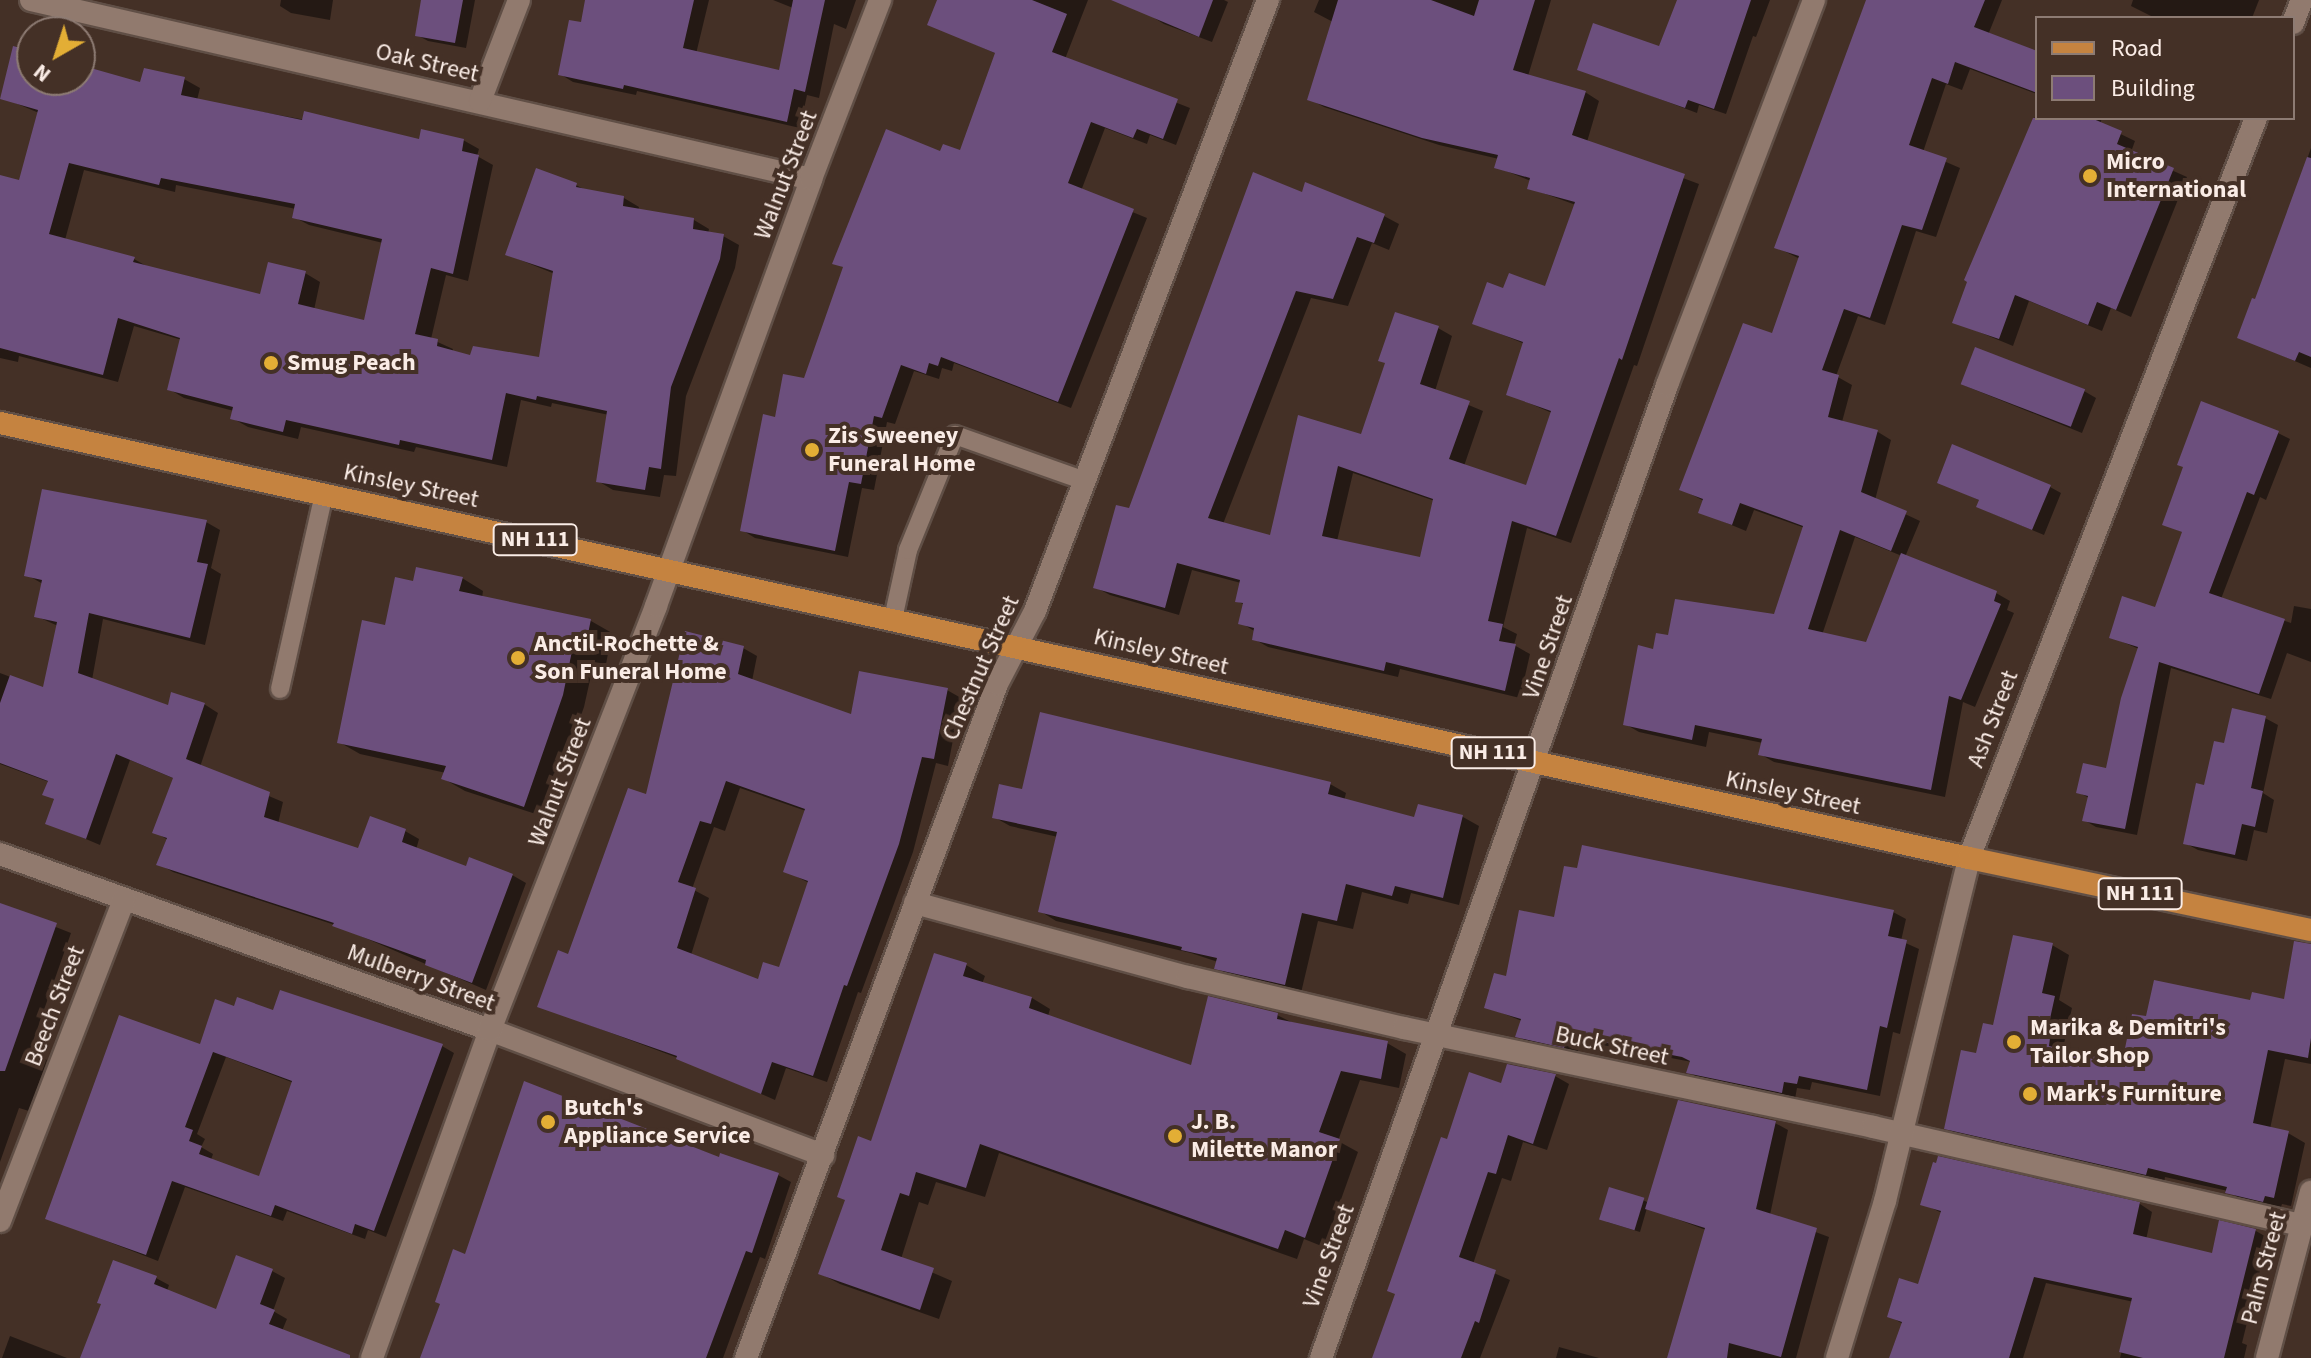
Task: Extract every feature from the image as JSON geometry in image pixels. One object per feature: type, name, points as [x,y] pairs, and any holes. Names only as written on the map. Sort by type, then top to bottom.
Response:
[{"type":"main road","name":"Kinsley Street","points":[[0,423],[1969,858],[2311,930]]},
{"type":"street","name":"Oak Street","points":[[31,0],[811,179]]},
{"type":"street","points":[[480,101],[519,0]]},
{"type":"street","name":"Walnut Street","points":[[372,1358],[490,1030],[670,569],[811,179],[880,0]]},
{"type":"street","name":"Chestnut Street","points":[[746,1358],[997,684],[1035,611],[1268,0]]},
{"type":"street","name":"Vine Street","points":[[1321,1358],[1667,385],[1814,0]]},
{"type":"street","name":"Ash Street","points":[[1837,1358],[1902,1134],[1969,858],[2255,120]]},
{"type":"street","name":"Mulberry Street","points":[[0,854],[490,1030],[823,1155]]},
{"type":"street","name":"Beech Street","points":[[0,1221],[124,899]]},
{"type":"street","name":"Buck Street","points":[[915,903],[1188,977],[2302,1225]]},
{"type":"street","name":"Palm Street","points":[[2267,1358],[2311,1192]]},
{"type":"lane","points":[[893,619],[908,550],[955,435],[1085,481]]},
{"type":"lane","points":[[280,689],[324,494]]},
{"type":"building","points":[[421,0],[463,0],[455,43],[415,36]]},
{"type":"building","points":[[585,0],[694,0],[683,48],[779,70],[793,0],[825,0],[805,92],[794,89],[787,122],[624,85],[623,89],[558,75],[569,20],[581,22]]},
{"type":"building","points":[[937,0],[1032,0],[1067,14],[1052,52],[1178,99],[1163,139],[1137,129],[1133,138],[1091,122],[1068,183],[1134,209],[1058,402],[941,357],[938,366],[929,363],[926,374],[901,365],[882,418],[874,416],[861,484],[849,482],[835,551],[740,531],[763,414],[775,417],[783,374],[804,378],[843,267],[832,264],[886,129],[940,151],[943,144],[960,150],[995,53],[927,25]]},
{"type":"building","points":[[1111,0],[1213,0],[1199,37]]},
{"type":"building","points":[[1338,0],[1431,0],[1474,16],[1479,0],[1535,0],[1513,70],[1586,91],[1572,135],[1685,174],[1622,360],[1619,358],[1556,536],[1512,521],[1488,621],[1503,624],[1499,641],[1516,644],[1505,691],[1386,662],[1384,671],[1252,640],[1254,628],[1238,624],[1243,603],[1235,602],[1240,580],[1177,563],[1165,608],[1093,588],[1116,505],[1129,508],[1253,172],[1302,192],[1305,182],[1385,214],[1374,243],[1357,237],[1333,299],[1296,291],[1208,518],[1270,535],[1298,415],[1361,434],[1385,363],[1378,361],[1395,312],[1439,326],[1420,384],[1470,401],[1449,459],[1526,485],[1551,411],[1506,395],[1523,342],[1472,324],[1487,282],[1503,288],[1509,273],[1545,286],[1575,202],[1527,189],[1530,178],[1494,168],[1498,155],[1422,138],[1307,100]],"holes":[[[1338,466],[1433,499],[1420,557],[1322,536]]]},
{"type":"building","points":[[1677,0],[1751,0],[1714,109],[1688,100],[1685,108],[1577,70],[1593,23],[1659,46]]},
{"type":"building","points":[[1866,0],[1985,0],[1974,27],[2035,50],[2035,92],[1955,62],[1948,84],[1932,78],[1909,145],[1947,158],[1922,230],[1902,225],[1870,318],[1844,309],[1822,370],[1839,375],[1828,417],[1878,430],[1861,492],[1907,511],[1891,551],[1840,530],[1808,629],[1866,642],[1901,553],[1997,591],[1994,601],[2001,604],[1961,700],[1949,696],[1931,790],[1758,755],[1762,739],[1695,725],[1692,740],[1623,725],[1638,645],[1653,649],[1656,633],[1668,635],[1675,599],[1774,614],[1803,526],[1740,503],[1732,525],[1698,513],[1703,499],[1679,490],[1743,323],[1772,333],[1799,256],[1774,248]]},
{"type":"building","points":[[13,46],[16,47],[16,96],[96,96],[96,70],[140,82],[144,68],[185,77],[181,95],[302,120],[304,111],[419,139],[421,129],[464,139],[462,151],[479,155],[453,274],[431,268],[415,334],[438,339],[437,346],[470,355],[473,346],[539,357],[553,271],[505,255],[536,168],[577,183],[576,187],[624,196],[623,206],[694,218],[693,229],[724,234],[720,259],[671,387],[661,469],[649,467],[645,490],[596,482],[607,411],[537,396],[536,400],[506,393],[492,460],[400,440],[399,445],[286,420],[283,432],[230,419],[233,407],[167,390],[180,338],[118,318],[103,375],[0,348],[0,175],[19,180],[38,110],[0,99]],"holes":[[[69,163],[159,185],[161,178],[295,204],[292,218],[382,239],[364,320],[298,304],[306,271],[268,262],[260,294],[133,262],[135,257],[49,234]]]},
{"type":"building","points":[[2033,118],[2096,120],[2122,131],[2117,144],[2174,168],[2116,310],[2097,302],[2088,325],[2015,295],[1999,339],[1952,323],[1967,282],[1964,280]]},
{"type":"building","points":[[2307,157],[2311,158],[2311,357],[2299,352],[2295,361],[2237,338],[2252,298],[2255,299]]},
{"type":"building","points":[[1975,347],[2085,389],[2071,427],[1961,384]]},
{"type":"building","points":[[2201,401],[2279,431],[2254,495],[2247,492],[2209,593],[2285,619],[2259,694],[2159,662],[2125,829],[2082,821],[2088,796],[2076,793],[2083,763],[2106,768],[2121,698],[2138,647],[2109,638],[2122,596],[2155,607],[2182,532],[2162,525],[2183,467],[2177,465]]},
{"type":"building","points":[[1952,444],[2051,485],[2032,530],[1976,507],[1979,500],[1937,483]]},
{"type":"building","points":[[42,489],[207,520],[197,562],[208,564],[190,638],[89,613],[78,673],[168,705],[171,692],[205,703],[186,759],[270,792],[264,817],[358,848],[370,816],[406,829],[402,842],[466,866],[469,857],[513,874],[472,983],[425,965],[426,960],[332,926],[334,923],[156,865],[167,838],[152,833],[173,778],[116,754],[86,839],[45,824],[54,799],[42,795],[48,781],[0,763],[0,703],[10,675],[43,687],[57,622],[34,617],[42,580],[24,576]]},
{"type":"building","name":"Anctil-Rochette & Son Funeral Home","points":[[416,567],[463,577],[459,591],[591,619],[584,654],[572,651],[563,695],[524,807],[441,779],[446,766],[337,743],[362,620],[385,625],[395,577],[413,581]]},
{"type":"building","points":[[685,631],[744,646],[738,674],[851,714],[859,671],[948,688],[934,759],[922,757],[899,844],[847,986],[844,985],[813,1076],[772,1062],[761,1094],[676,1059],[677,1056],[537,1007],[558,950],[568,954],[628,788],[646,794]],"holes":[[[726,781],[805,809],[783,872],[808,881],[779,967],[763,962],[758,979],[677,948],[696,888],[678,882],[700,821],[711,824]]]},
{"type":"building","points":[[2232,708],[2266,716],[2251,788],[2263,791],[2255,827],[2242,824],[2235,855],[2183,844],[2196,783],[2204,785],[2214,741],[2224,743]]},
{"type":"building","points":[[1040,712],[1331,782],[1328,794],[1414,817],[1418,804],[1463,815],[1443,898],[1395,886],[1392,896],[1346,884],[1337,921],[1302,913],[1285,985],[1214,969],[1217,958],[1181,950],[1182,947],[1038,912],[1057,832],[992,818],[999,784],[1022,789]]},
{"type":"building","points":[[1582,845],[1894,910],[1888,936],[1907,940],[1887,1028],[1880,1026],[1867,1090],[1799,1076],[1797,1084],[1784,1082],[1782,1093],[1686,1073],[1690,1061],[1682,1057],[1568,1035],[1564,1048],[1515,1037],[1521,1019],[1484,1008],[1494,973],[1506,976],[1519,910],[1554,917],[1564,866],[1577,868]]},
{"type":"building","points":[[0,903],[57,923],[5,1071],[0,1071]]},
{"type":"building","points":[[2013,935],[2053,943],[2042,993],[2055,996],[2046,1037],[2050,1038],[2049,1046],[2122,1063],[2132,1014],[2146,1016],[2154,980],[2250,1000],[2252,992],[2284,999],[2294,941],[2311,944],[2311,1038],[2308,1058],[2268,1050],[2253,1123],[2289,1131],[2274,1198],[2265,1196],[2263,1202],[2225,1193],[2227,1187],[2148,1168],[2146,1175],[1944,1129],[1961,1050],[1976,1053],[1983,1023],[1993,1025]]},
{"type":"building","points":[[934,953],[967,963],[963,976],[1032,997],[1029,1008],[1191,1065],[1208,996],[1278,1013],[1277,1019],[1388,1041],[1381,1079],[1341,1071],[1319,1132],[1340,1139],[1305,1238],[1285,1230],[1278,1249],[980,1144],[966,1188],[916,1172],[909,1196],[900,1193],[881,1250],[934,1268],[920,1310],[818,1274],[845,1200],[837,1197],[858,1136],[871,1141]]},
{"type":"building","points":[[280,990],[443,1044],[374,1231],[355,1224],[352,1234],[275,1205],[271,1216],[172,1181],[146,1255],[45,1219],[119,1015],[200,1044],[215,999],[234,1006],[237,997],[273,1010]],"holes":[[[213,1052],[292,1081],[259,1176],[199,1154],[202,1146],[189,1141],[193,1130],[185,1127]]]},
{"type":"building","points":[[1507,1064],[1556,1074],[1533,1144],[1508,1135],[1496,1174],[1488,1172],[1459,1257],[1496,1270],[1479,1323],[1475,1321],[1461,1358],[1372,1358],[1395,1294],[1387,1291],[1441,1137],[1447,1139],[1469,1072],[1501,1083]]},
{"type":"building","points":[[524,1081],[719,1157],[720,1153],[779,1173],[752,1253],[746,1251],[706,1358],[420,1358],[440,1304],[435,1302],[453,1249],[465,1254]]},
{"type":"building","points":[[1678,1100],[1776,1121],[1756,1209],[1817,1228],[1781,1357],[1729,1343],[1727,1358],[1667,1358],[1705,1228],[1645,1209]]},
{"type":"building","points":[[1938,1156],[2140,1202],[2133,1234],[2212,1253],[2219,1220],[2256,1229],[2224,1358],[2143,1358],[2119,1352],[2132,1298],[2034,1277],[2009,1358],[1889,1358],[1902,1322],[1887,1317],[1899,1278],[1918,1284],[1941,1211],[1920,1205],[1933,1162],[1936,1163]]},
{"type":"building","points":[[1609,1187],[1644,1198],[1634,1230],[1599,1220]]},
{"type":"building","points":[[236,1255],[273,1269],[260,1304],[275,1310],[269,1324],[350,1355],[350,1358],[80,1358],[101,1304],[97,1303],[113,1260],[157,1276],[154,1284],[216,1309]]},
{"type":"place","name":"Micro International","points":[[2090,176]]},
{"type":"place","name":"Smug Peach","points":[[271,363]]},
{"type":"place","name":"Zis Sweeney Funeral Home","points":[[812,450]]},
{"type":"place","name":"Anctil-Rochette & Son Funeral Home","points":[[518,658]]},
{"type":"place","name":"Marika & Demitri's Tailor Shop","points":[[2014,1042]]},
{"type":"place","name":"Mark's Furniture","points":[[2030,1094]]},
{"type":"place","name":"Butch's Appliance Service","points":[[548,1122]]},
{"type":"place","name":"J. B. Milette Manor","points":[[1175,1136]]}]
